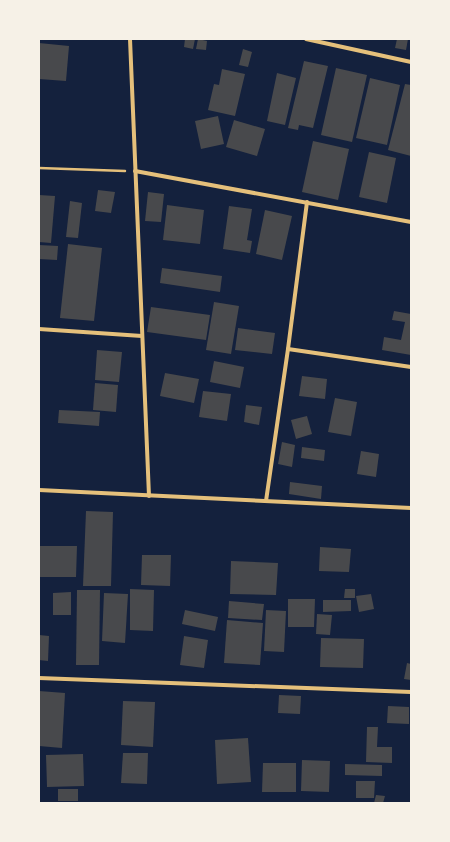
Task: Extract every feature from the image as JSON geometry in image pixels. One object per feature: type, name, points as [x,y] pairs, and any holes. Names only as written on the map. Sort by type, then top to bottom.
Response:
[{"type":"street","points":[[130,39],[149,496]]},
{"type":"street","points":[[306,39],[411,62]]},
{"type":"street","points":[[135,171],[411,222]]},
{"type":"street","points":[[266,501],[307,202]]},
{"type":"street","points":[[39,329],[142,336]]},
{"type":"street","points":[[288,349],[411,366]]},
{"type":"street","points":[[39,490],[411,508]]},
{"type":"street","points":[[39,678],[411,692]]},
{"type":"path","points":[[39,168],[135,171]]},
{"type":"building","points":[[185,39],[195,39],[193,49],[184,47]]},
{"type":"building","points":[[198,39],[207,41],[206,50],[196,49]]},
{"type":"building","points":[[397,39],[408,39],[406,50],[395,48]]},
{"type":"building","points":[[39,43],[69,46],[66,81],[39,79]]},
{"type":"building","points":[[243,49],[252,52],[248,67],[239,65]]},
{"type":"building","points":[[304,61],[328,66],[313,128],[299,125],[298,130],[288,128]]},
{"type":"building","points":[[336,68],[367,75],[352,142],[321,135]]},
{"type":"building","points":[[222,69],[245,74],[235,116],[208,110],[214,84],[219,85]]},
{"type":"building","points":[[277,73],[296,78],[285,125],[267,121]]},
{"type":"building","points":[[370,78],[400,85],[387,145],[356,138]]},
{"type":"building","points":[[405,84],[411,85],[411,156],[388,150]]},
{"type":"building","points":[[218,116],[224,144],[201,149],[195,121]]},
{"type":"building","points":[[234,120],[265,129],[257,156],[226,147]]},
{"type":"building","points":[[313,141],[349,149],[338,200],[302,192]]},
{"type":"building","points":[[369,152],[396,158],[387,203],[359,197]]},
{"type":"building","points":[[98,190],[115,192],[111,213],[95,211]]},
{"type":"building","points":[[148,192],[164,194],[161,222],[145,221]]},
{"type":"building","points":[[39,195],[55,196],[51,243],[39,242]]},
{"type":"building","points":[[70,201],[82,203],[78,238],[66,237]]},
{"type":"building","points":[[167,205],[204,210],[200,244],[163,240]]},
{"type":"building","points":[[229,206],[252,209],[247,240],[252,241],[250,253],[223,249]]},
{"type":"building","points":[[265,210],[292,216],[282,260],[256,254]]},
{"type":"building","points":[[68,244],[102,248],[94,321],[60,318]]},
{"type":"building","points":[[39,245],[58,246],[57,260],[39,259]]},
{"type":"building","points":[[162,268],[222,276],[220,292],[160,283]]},
{"type":"building","points":[[214,302],[239,306],[231,354],[206,350]]},
{"type":"building","points":[[151,307],[210,315],[206,340],[147,332]]},
{"type":"building","points":[[394,311],[411,314],[411,355],[382,350],[384,337],[401,340],[405,322],[392,320]]},
{"type":"building","points":[[238,328],[275,333],[272,354],[235,350]]},
{"type":"building","points":[[97,350],[122,352],[119,382],[95,380]]},
{"type":"building","points":[[214,361],[244,367],[240,388],[210,382]]},
{"type":"building","points":[[165,373],[199,379],[194,403],[160,396]]},
{"type":"building","points":[[302,376],[327,379],[325,399],[299,396]]},
{"type":"building","points":[[95,383],[118,385],[116,412],[93,410]]},
{"type":"building","points":[[203,391],[231,394],[227,421],[199,417]]},
{"type":"building","points":[[335,398],[357,402],[351,436],[328,432]]},
{"type":"building","points":[[246,405],[262,407],[259,425],[244,422]]},
{"type":"building","points":[[59,410],[100,412],[99,426],[58,423]]},
{"type":"building","points":[[307,416],[312,434],[296,439],[291,420]]},
{"type":"building","points":[[282,442],[295,445],[292,467],[278,464]]},
{"type":"building","points":[[302,447],[325,450],[324,461],[301,458]]},
{"type":"building","points":[[361,451],[379,454],[376,477],[357,474]]},
{"type":"building","points":[[290,482],[322,486],[321,499],[289,494]]},
{"type":"building","points":[[86,511],[113,512],[111,586],[83,586]]},
{"type":"building","points":[[39,546],[77,546],[76,577],[39,577]]},
{"type":"building","points":[[320,547],[351,549],[349,572],[319,571]]},
{"type":"building","points":[[142,555],[171,555],[170,586],[141,585]]},
{"type":"building","points":[[231,561],[278,563],[276,595],[230,594]]},
{"type":"building","points":[[130,589],[154,590],[153,631],[130,630]]},
{"type":"building","points":[[345,589],[355,589],[355,598],[344,598]]},
{"type":"building","points":[[77,590],[100,590],[99,665],[76,665]]},
{"type":"building","points":[[71,592],[71,615],[53,615],[53,593]]},
{"type":"building","points":[[104,593],[128,594],[125,643],[102,641]]},
{"type":"building","points":[[371,594],[374,609],[359,612],[356,596]]},
{"type":"building","points":[[288,599],[315,599],[314,627],[288,627]]},
{"type":"building","points":[[323,600],[351,600],[351,611],[323,612]]},
{"type":"building","points":[[229,601],[264,604],[262,620],[228,618]]},
{"type":"building","points":[[185,610],[218,617],[215,631],[182,624]]},
{"type":"building","points":[[266,610],[286,611],[284,652],[264,651]]},
{"type":"building","points":[[317,614],[332,615],[330,635],[316,634]]},
{"type":"building","points":[[227,620],[263,623],[260,665],[224,663]]},
{"type":"building","points":[[39,635],[49,636],[48,661],[39,660]]},
{"type":"building","points":[[184,636],[208,640],[204,668],[180,665]]},
{"type":"building","points":[[321,638],[364,639],[363,668],[320,667]]},
{"type":"building","points":[[407,663],[411,664],[411,680],[404,679]]},
{"type":"building","points":[[39,691],[65,693],[62,748],[39,746]]},
{"type":"building","points":[[279,695],[301,696],[300,714],[278,713]]},
{"type":"building","points":[[123,701],[155,702],[153,747],[121,745]]},
{"type":"building","points":[[388,706],[409,707],[409,724],[387,723]]},
{"type":"building","points":[[367,727],[378,727],[377,747],[392,747],[392,763],[366,762]]},
{"type":"building","points":[[248,738],[251,782],[217,784],[215,740]]},
{"type":"building","points":[[123,753],[148,753],[147,784],[121,783]]},
{"type":"building","points":[[83,754],[84,786],[47,787],[46,755]]},
{"type":"building","points":[[302,760],[330,761],[329,792],[301,791]]},
{"type":"building","points":[[263,763],[296,763],[296,792],[262,792]]},
{"type":"building","points":[[345,764],[382,765],[382,776],[345,775]]},
{"type":"building","points":[[356,781],[375,781],[374,798],[356,798]]},
{"type":"building","points":[[58,789],[78,789],[78,801],[58,801]]},
{"type":"building","points":[[376,795],[385,796],[383,803],[374,803]]}]
